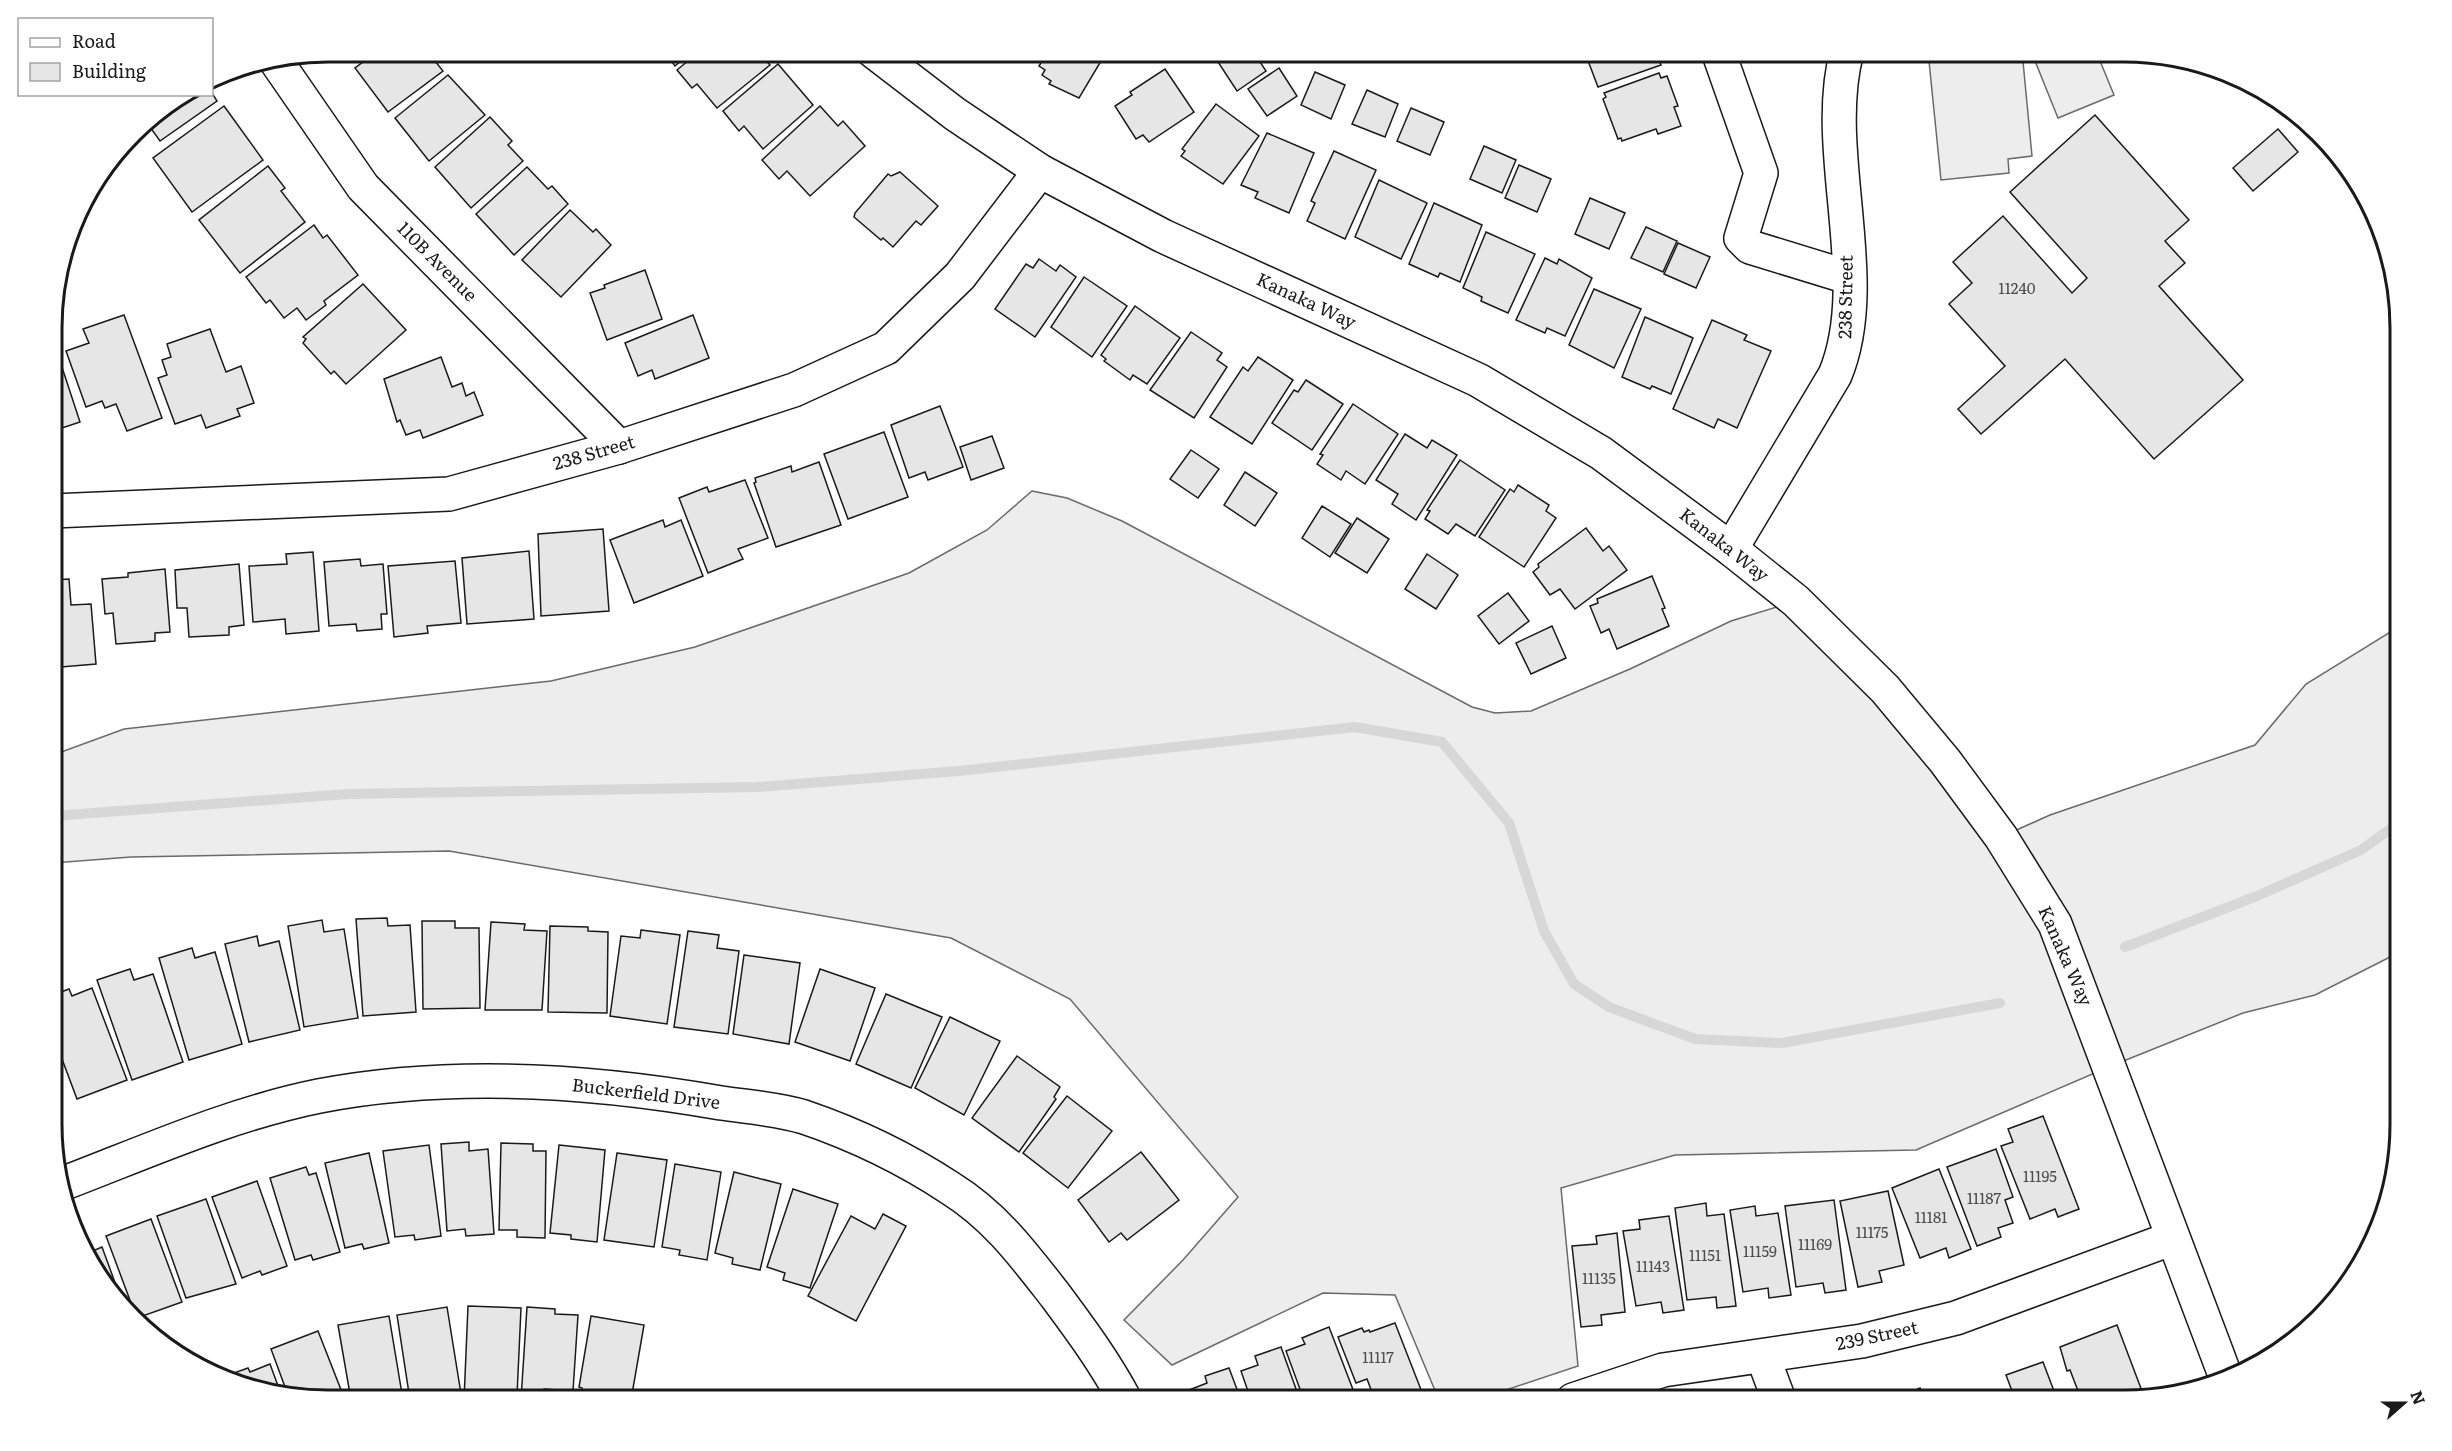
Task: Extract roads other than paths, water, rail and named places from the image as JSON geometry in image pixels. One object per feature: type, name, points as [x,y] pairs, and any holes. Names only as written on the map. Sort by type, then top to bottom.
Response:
[{"type":"street","name":"Kanaka Way","points":[[887,62],[955,114],[1040,171],[1163,236],[1478,380],[1601,453],[1731,549],[1796,601],[1885,689],[1945,760],[2008,847],[2055,924],[2224,1370]]},
{"type":"street","points":[[1722,62],[1761,173],[1741,238],[1750,247],[1848,277]]},
{"type":"street","name":"238 Street","points":[[1731,549],[1835,375],[1844,354],[1849,327],[1840,102],[1845,62]]},
{"type":"street","name":"110B Avenue","points":[[280,66],[363,187],[619,447]]},
{"type":"street","name":"238 Street","points":[[62,512],[449,494],[619,447],[794,390],[886,348],[960,276],[1040,171]]},
{"type":"street","name":"Buckerfield Drive","points":[[68,1182],[237,1117],[319,1096],[399,1086],[478,1082],[586,1084],[691,1098],[802,1117],[887,1152],[952,1188],[1008,1234],[1101,1356],[1120,1390]]},
{"type":"street","name":"239 Street","points":[[1603,1390],[1663,1370],[1862,1341],[1956,1318],[2173,1238]]},
{"type":"street","points":[[1763,1357],[1775,1390]]},
{"type":"waterway","points":[[62,815],[348,794],[758,787],[959,771],[1355,727],[1442,742],[1509,823],[1544,931],[1574,984],[1609,1007],[1695,1039],[1782,1043],[2000,1003]]},
{"type":"waterway","points":[[2125,947],[2257,896],[2361,850],[2390,829]]}]
